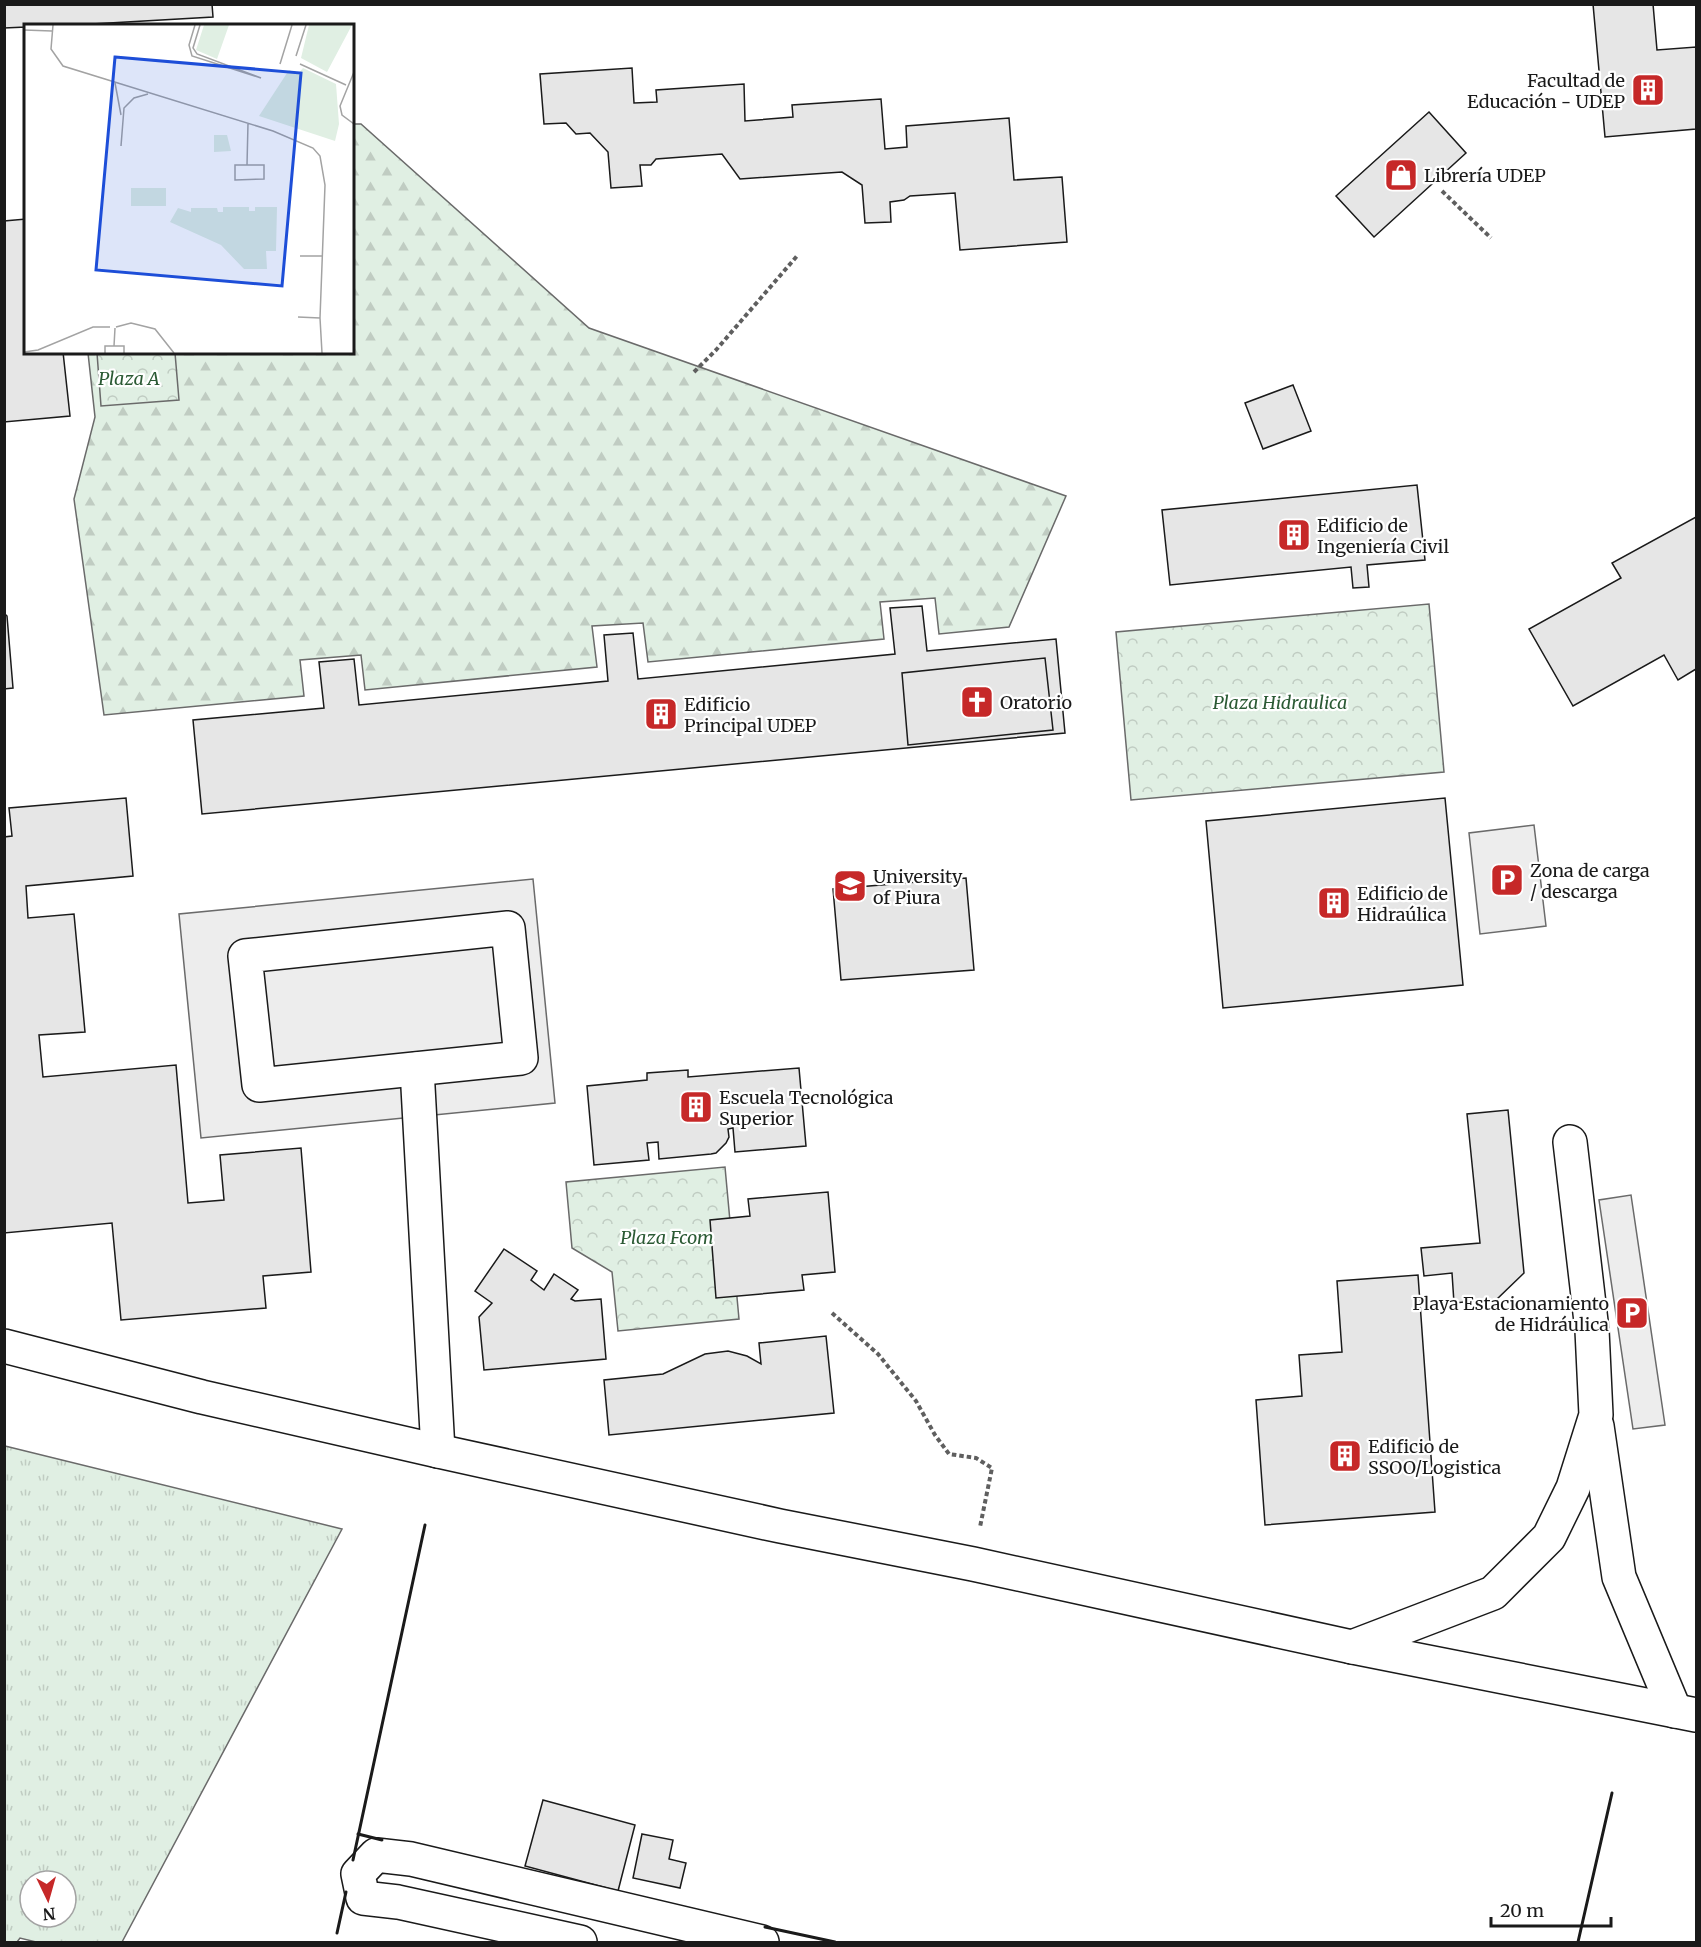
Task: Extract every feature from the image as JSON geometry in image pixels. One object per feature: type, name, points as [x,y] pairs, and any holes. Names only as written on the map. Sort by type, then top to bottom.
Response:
[{"type":"street","points":[[508,928],[521,1058],[417,1069],[259,1085],[245,956],[508,928]]},
{"type":"street","points":[[417,1069],[438,1451]]},
{"type":"street","points":[[1570,1142],[1592,1330],[1596,1415],[1619,1577],[1686,1713]]},
{"type":"street","points":[[4,1346],[202,1397],[780,1526],[985,1567],[1352,1647],[1686,1713]]},
{"type":"street","points":[[1352,1647],[1493,1593],[1549,1536],[1574,1488],[1596,1415]]},
{"type":"street","points":[[580,1942],[398,1902],[363,1898],[358,1874],[376,1855],[411,1859],[762,1942]]},
{"type":"path","points":[[1442,192],[1491,238]]},
{"type":"path","points":[[694,372],[716,350],[797,256]]},
{"type":"path","points":[[832,1313],[878,1354],[916,1401],[935,1435],[949,1454],[976,1458],[992,1468],[980,1527]]},
{"type":"green space","points":[[354,124],[361,124],[589,328],[1066,496],[1009,627],[939,634],[935,598],[880,602],[884,639],[648,662],[643,623],[592,626],[597,667],[365,690],[361,655],[300,660],[304,696],[104,715],[74,499],[95,417],[88,354],[354,354]]},
{"type":"green space","name":"Plaza A","points":[[97,354],[175,354],[179,400],[101,406]]},
{"type":"green space","name":"Plaza Hidraulica","points":[[1429,604],[1444,772],[1131,800],[1116,632]]},
{"type":"green space","name":"Plaza Fcom","points":[[725,1167],[739,1319],[618,1331],[612,1272],[572,1248],[566,1182]]},
{"type":"green space","points":[[5,1446],[342,1529],[122,1942],[36,1942],[20,1938],[17,1942],[5,1942]]},
{"type":"shaded area","name":"Zona de carga / descarga","points":[[1534,825],[1546,926],[1480,934],[1469,833]]},
{"type":"shaded area","points":[[533,879],[555,1103],[201,1138],[179,914]]},
{"type":"shaded area","name":"Playa Estacionamiento de Hidráulica","points":[[1631,1195],[1665,1425],[1633,1429],[1599,1200]]},
{"type":"building","points":[[4,4],[212,4],[213,17],[92,24],[24,24],[24,27],[4,28]]},
{"type":"building","name":"Facultad de Educación - UDEP","points":[[1593,4],[1653,4],[1657,50],[1696,47],[1696,129],[1605,137]]},
{"type":"building","points":[[632,68],[634,103],[657,102],[656,90],[744,84],[745,121],[793,117],[792,105],[881,99],[885,149],[907,147],[906,126],[1009,118],[1014,180],[1062,177],[1067,242],[960,250],[955,193],[910,196],[904,200],[890,202],[891,222],[865,223],[862,185],[842,172],[740,179],[722,154],[656,159],[651,165],[640,165],[642,186],[611,188],[608,152],[590,133],[576,134],[566,123],[544,124],[540,74]]},
{"type":"building","name":"Librería UDEP","points":[[1429,112],[1466,153],[1374,237],[1336,196]]},
{"type":"building","points":[[24,219],[24,354],[63,354],[70,416],[4,422],[4,221]]},
{"type":"building","points":[[1293,385],[1311,431],[1263,449],[1245,403]]},
{"type":"building","name":"Edificio de Ingeniería Civil","points":[[1417,485],[1425,560],[1367,565],[1369,587],[1353,588],[1351,567],[1170,585],[1162,510]]},
{"type":"building","points":[[1696,517],[1696,669],[1678,680],[1664,655],[1573,706],[1529,629],[1621,578],[1612,563]]},
{"type":"building","name":"Edificio Principal UDEP","points":[[922,606],[927,651],[1056,639],[1065,733],[202,814],[193,720],[324,708],[319,662],[354,659],[359,705],[608,681],[604,635],[633,633],[638,679],[895,654],[890,608]]},
{"type":"building","points":[[4,613],[7,616],[13,688],[4,689]]},
{"type":"building","name":"Oratorio","points":[[1045,658],[1053,730],[908,745],[902,673]]},
{"type":"building","points":[[126,798],[133,876],[26,886],[28,918],[74,914],[85,1032],[39,1035],[43,1077],[176,1065],[188,1203],[224,1200],[220,1155],[301,1148],[311,1272],[263,1276],[266,1308],[121,1320],[112,1223],[4,1233],[4,837],[12,836],[9,808]]},
{"type":"building","name":"Edificio de Hidraúlica","points":[[1445,798],[1463,985],[1223,1008],[1206,821]]},
{"type":"building","points":[[966,878],[974,970],[841,980],[833,889]]},
{"type":"building","name":"Escuela Tecnológica Superior","points":[[799,1068],[806,1146],[735,1152],[733,1128],[728,1129],[729,1137],[726,1143],[716,1153],[659,1159],[658,1142],[647,1143],[649,1160],[594,1165],[587,1086],[647,1080],[647,1073],[688,1070],[688,1077]]},
{"type":"building","points":[[1508,1110],[1524,1273],[1497,1299],[1454,1303],[1452,1273],[1424,1276],[1421,1248],[1480,1243],[1467,1114]]},
{"type":"building","points":[[828,1192],[835,1272],[802,1275],[804,1290],[716,1298],[710,1220],[750,1216],[748,1199]]},
{"type":"building","points":[[504,1249],[537,1271],[531,1280],[544,1290],[554,1274],[578,1290],[571,1299],[575,1301],[601,1299],[606,1359],[484,1370],[479,1317],[492,1303],[475,1291]]},
{"type":"building","name":"Edificio de SSOO/Logistica","points":[[1418,1275],[1435,1512],[1265,1525],[1256,1400],[1302,1396],[1299,1355],[1342,1352],[1337,1281]]},
{"type":"building","points":[[826,1336],[834,1413],[609,1435],[604,1380],[663,1374],[705,1354],[728,1351],[747,1356],[761,1364],[759,1343]]},
{"type":"building","points":[[543,1800],[635,1825],[618,1891],[525,1866]]},
{"type":"building","points":[[642,1834],[673,1840],[669,1859],[686,1863],[680,1888],[633,1878]]},
{"type":"wall","points":[[353,1860],[425,1525]]},
{"type":"wall","points":[[1578,1942],[1612,1793]]},
{"type":"wall","points":[[358,1834],[382,1840]]},
{"type":"wall","points":[[337,1933],[346,1892]]},
{"type":"wall","points":[[765,1927],[835,1942]]},
{"type":"place","name":"Facultad de Educación - UDEP","points":[[1648,90]]},
{"type":"place","name":"Librería UDEP","points":[[1401,175]]},
{"type":"place","name":"Edificio de Ingeniería Civil","points":[[1294,535]]},
{"type":"place","name":"Oratorio","points":[[977,702]]},
{"type":"place","name":"Edificio Principal UDEP","points":[[661,714]]},
{"type":"place","name":"Zona de carga / descarga","points":[[1507,880]]},
{"type":"place","name":"University of Piura","points":[[850,886]]},
{"type":"place","name":"Edificio de Hidraúlica","points":[[1334,903]]},
{"type":"place","name":"Escuela Tecnológica Superior","points":[[696,1107]]},
{"type":"place","name":"Playa Estacionamiento de Hidráulica","points":[[1632,1313]]},
{"type":"place","name":"Edificio de SSOO/Logistica","points":[[1345,1456]]}]
